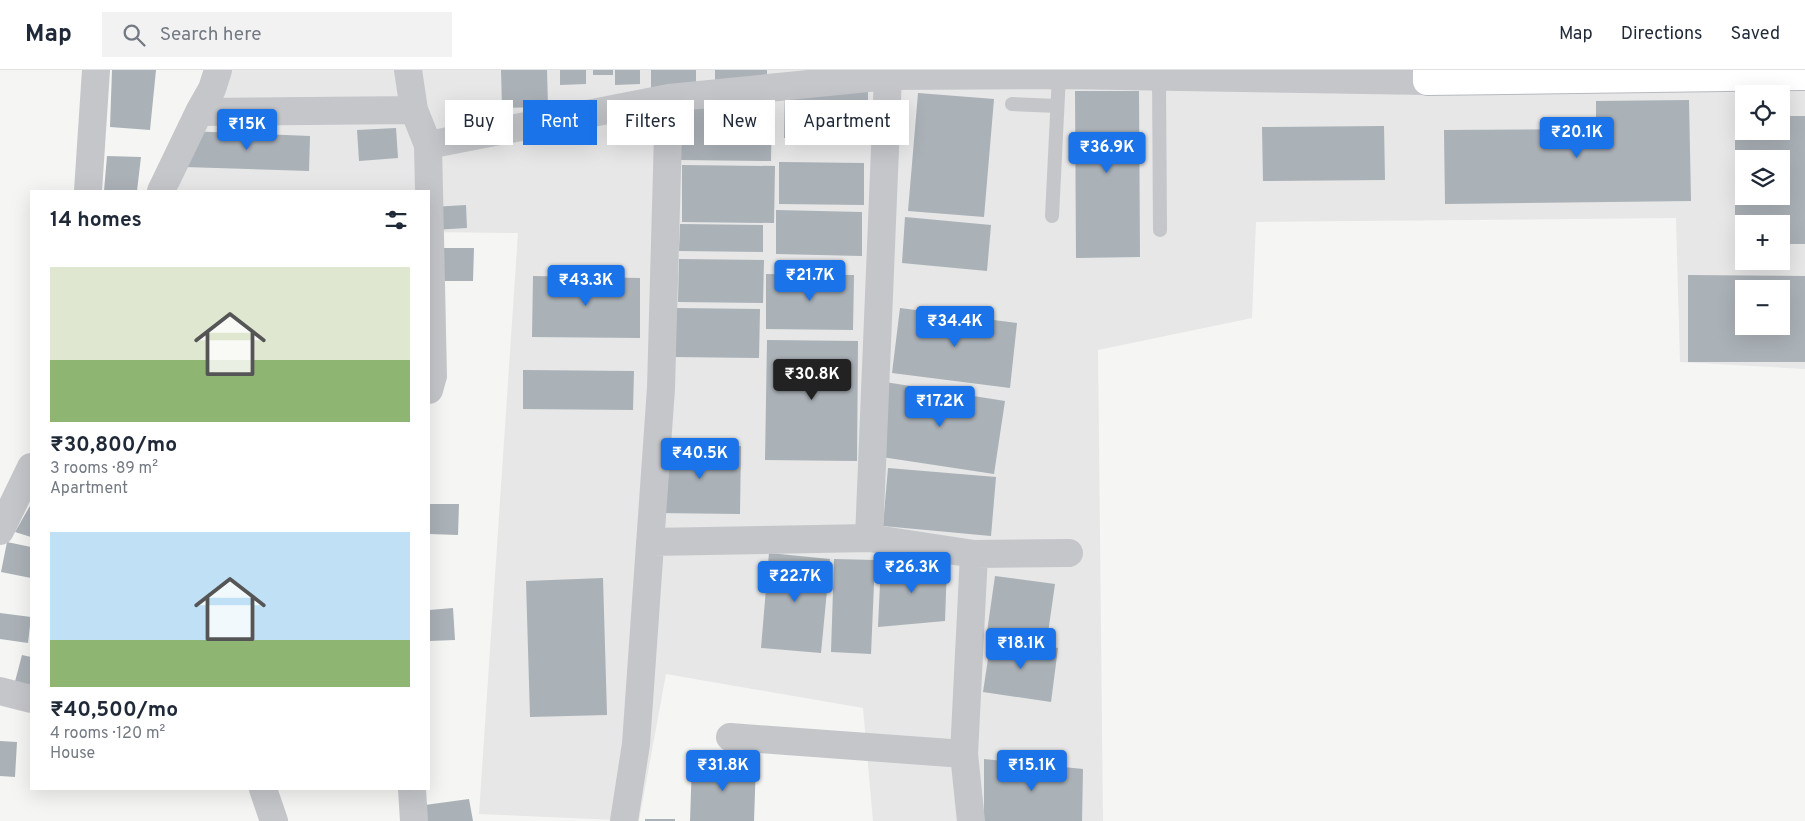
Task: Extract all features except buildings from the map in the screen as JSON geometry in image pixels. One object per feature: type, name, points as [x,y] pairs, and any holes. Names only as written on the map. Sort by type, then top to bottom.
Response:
[{"type":"street","points":[[88,190],[96,70]]},
{"type":"street","points":[[161,190],[212,89],[218,70]]},
{"type":"street","points":[[408,70],[414,110],[428,145],[429,190]]},
{"type":"street","points":[[428,145],[669,98],[888,76],[1059,75],[1159,78],[1215,74],[1805,76]]},
{"type":"street","points":[[869,538],[888,76]]},
{"type":"street","points":[[624,821],[636,744],[661,388],[669,98]]},
{"type":"street","points":[[199,112],[414,110]]},
{"type":"street","points":[[430,237],[433,376],[430,386]]},
{"type":"street","points":[[0,531],[30,469]]},
{"type":"street","points":[[650,542],[869,538],[974,554],[1069,553]]},
{"type":"street","points":[[971,821],[964,754],[974,554]]},
{"type":"street","points":[[0,691],[30,699]]},
{"type":"street","points":[[730,737],[964,754]]},
{"type":"street","points":[[263,790],[274,821]]},
{"type":"street","points":[[412,790],[414,821]]},
{"type":"lane","points":[[1052,216],[1059,75]]},
{"type":"lane","points":[[1159,78],[1160,230]]},
{"type":"lane","points":[[1012,104],[1057,106]]},
{"type":"shaded area","points":[[222,70],[1805,70],[1805,369],[1680,362],[1676,218],[1256,222],[1252,318],[1098,350],[1103,821],[873,821],[863,708],[666,674],[639,821],[479,814],[518,233],[430,232],[430,190],[177,190]]}]
